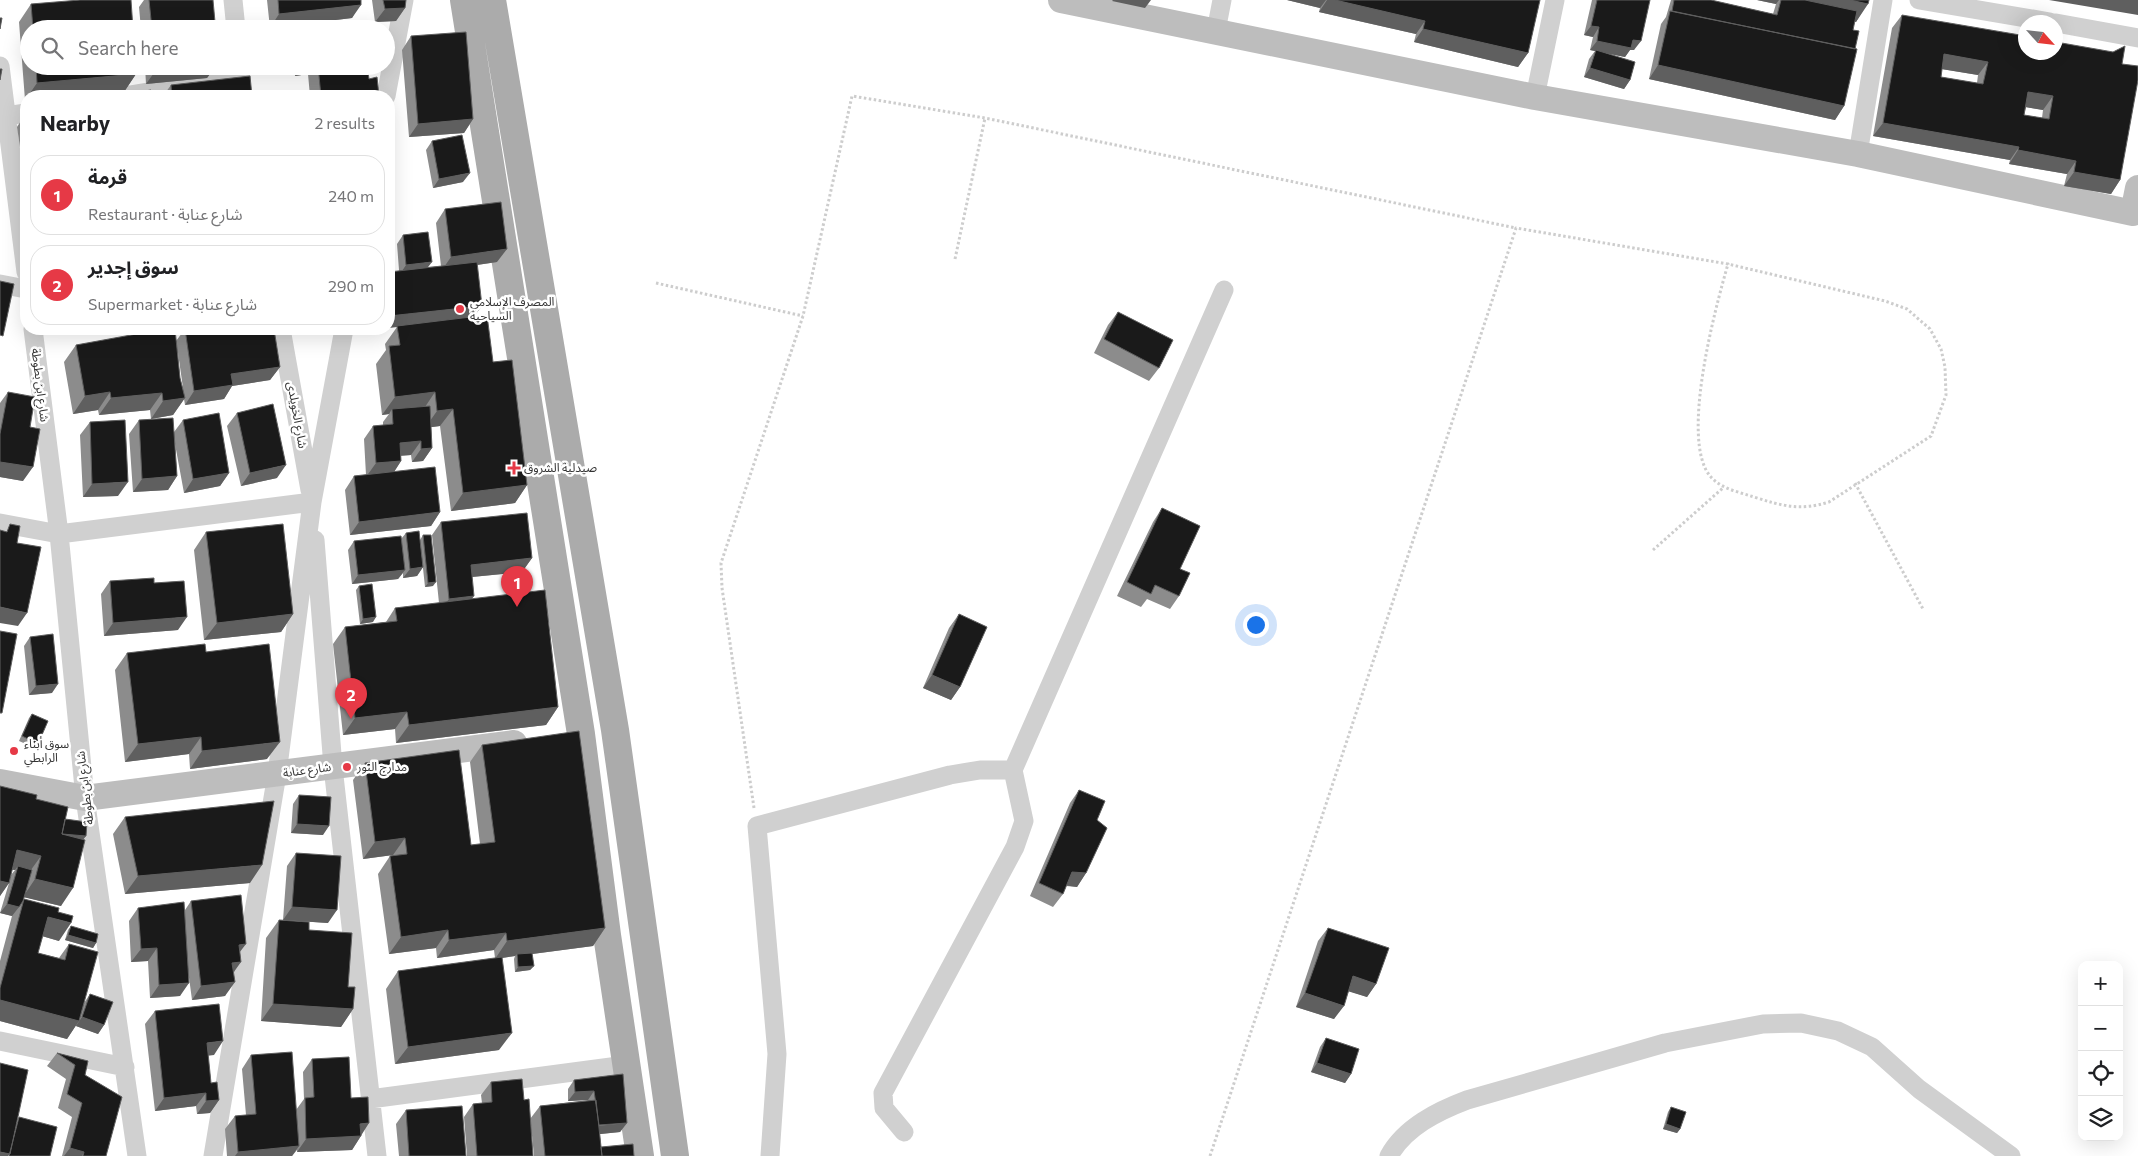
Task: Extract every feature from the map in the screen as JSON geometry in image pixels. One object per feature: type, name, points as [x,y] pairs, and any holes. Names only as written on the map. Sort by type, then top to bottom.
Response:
[{"type":"main road","points":[[464,0],[561,737],[626,1065],[640,1156]]},
{"type":"main road","points":[[492,0],[615,730],[675,1156]]},
{"type":"street","points":[[233,0],[235,20]]},
{"type":"street","points":[[395,48],[404,0]]},
{"type":"street","points":[[1061,0],[1535,97],[2136,205]]},
{"type":"street","points":[[1216,32],[1222,0]]},
{"type":"street","points":[[1535,97],[1555,0]]},
{"type":"street","points":[[1858,154],[1883,0]]},
{"type":"street","points":[[1919,0],[2018,17]]},
{"type":"street","points":[[2063,24],[2138,38]]},
{"type":"street","points":[[0,66],[20,225]]},
{"type":"street","points":[[153,90],[222,75]]},
{"type":"street","points":[[241,75],[243,90]]},
{"type":"street","points":[[387,90],[390,75]]},
{"type":"street","points":[[6,116],[20,114]]},
{"type":"street","points":[[0,284],[20,288]]},
{"type":"street","points":[[904,1132],[884,1108],[883,1093],[1015,846],[1024,821],[1014,770],[1224,290]]},
{"type":"street","name":"شارع ابن بطوطة","points":[[34,335],[59,534],[85,798],[137,1156]]},
{"type":"street","name":"شارع الخويلدى","points":[[282,335],[312,502]]},
{"type":"street","points":[[213,1156],[277,774],[312,502],[343,335]]},
{"type":"street","points":[[0,523],[59,534],[312,502]]},
{"type":"street","points":[[312,502],[333,767],[377,1156]]},
{"type":"street","name":"شارع عنابة","points":[[0,782],[85,798],[615,730]]},
{"type":"street","points":[[770,1156],[777,1054],[757,826],[950,776],[980,770],[1014,770]]},
{"type":"street","points":[[1389,1156],[1397,1144],[1422,1122],[1436,1113],[1467,1100],[1665,1043],[1782,1022],[1820,1025],[1872,1047],[1926,1095],[2011,1156]]},
{"type":"street","points":[[0,1041],[125,1067]]},
{"type":"street","points":[[370,1099],[626,1065]]},
{"type":"path","points":[[757,826],[722,588],[722,563],[802,316],[852,96],[985,118],[1516,228],[1728,264],[1886,301],[1907,309],[1930,330],[1941,349],[1945,367],[1946,395],[1931,436],[1855,483],[1829,502],[1810,508],[1773,503],[1724,487],[1711,476],[1700,458],[1698,433],[1704,368],[1716,306],[1728,264]]},
{"type":"path","points":[[955,259],[985,118]]},
{"type":"path","points":[[1210,1156],[1516,228]]},
{"type":"path","points":[[656,283],[802,316]]},
{"type":"path","points":[[1855,483],[1923,609]]},
{"type":"path","points":[[1653,550],[1724,487]]},
{"type":"building","points":[[80,0],[131,0],[132,20],[32,20],[31,4]]},
{"type":"building","points":[[149,0],[213,0],[215,20],[151,20]]},
{"type":"building","points":[[278,0],[361,0],[361,5],[279,14]]},
{"type":"building","points":[[383,0],[406,0],[405,8],[385,9]]},
{"type":"building","points":[[1335,0],[1540,0],[1528,53],[1423,29],[1425,21]]},
{"type":"building","points":[[1597,0],[1650,0],[1641,41],[1633,40],[1631,48],[1597,41],[1599,27],[1591,26]]},
{"type":"building","points":[[1674,0],[1711,0],[1777,15],[1781,0],[1805,0],[1857,11],[1853,30],[1859,31],[1855,49],[1672,11]]},
{"type":"building","points":[[1850,0],[1869,0],[1868,4]]},
{"type":"building","points":[[1670,11],[1857,49],[1844,106],[1658,65]]},
{"type":"building","points":[[1902,15],[2018,35],[2018,60],[2063,60],[2063,43],[2113,52],[2125,46],[2122,64],[2138,66],[2138,80],[2120,180],[2074,172],[2076,161],[2018,150],[2019,147],[1883,123]],"holes":[[[1944,54],[1988,62],[1983,84],[1941,77]],[[2028,92],[2053,96],[2049,119],[2024,115]]]},
{"type":"building","points":[[466,32],[473,119],[418,124],[411,36]]},
{"type":"building","points":[[1596,50],[1635,62],[1630,80],[1590,68]]},
{"type":"building","points":[[37,75],[125,75],[37,83]]},
{"type":"building","points":[[319,75],[368,75],[369,79],[377,77],[378,90],[320,90]]},
{"type":"building","points":[[250,76],[251,90],[171,90],[171,85]]},
{"type":"building","points":[[462,135],[470,173],[439,179],[432,141]]},
{"type":"building","points":[[501,202],[507,249],[451,257],[445,209]]},
{"type":"building","points":[[428,232],[432,262],[406,265],[403,235]]},
{"type":"building","points":[[477,262],[482,306],[395,315],[395,271]]},
{"type":"building","points":[[0,281],[14,284],[3,336],[0,335]]},
{"type":"building","points":[[1118,312],[1173,340],[1159,368],[1104,339]]},
{"type":"building","points":[[487,315],[493,362],[512,360],[527,485],[463,493],[453,409],[437,411],[435,392],[395,397],[389,346],[400,345],[397,326]]},
{"type":"building","points":[[131,335],[176,335],[180,378],[185,398],[163,401],[162,393],[111,398],[110,392],[85,396],[76,345]]},
{"type":"building","points":[[186,335],[275,335],[280,367],[231,374],[233,385],[194,391]]},
{"type":"building","points":[[8,392],[35,397],[30,427],[40,429],[33,467],[0,462],[0,434]]},
{"type":"building","points":[[273,404],[286,465],[250,473],[237,413]]},
{"type":"building","points":[[430,406],[432,448],[421,449],[421,441],[400,443],[401,461],[376,463],[373,426],[393,424],[392,409]]},
{"type":"building","points":[[219,413],[229,473],[193,479],[183,420]]},
{"type":"building","points":[[173,418],[177,476],[142,479],[139,420]]},
{"type":"building","points":[[125,420],[128,482],[92,484],[90,422]]},
{"type":"building","points":[[435,467],[440,512],[359,522],[354,476]]},
{"type":"building","points":[[1162,508],[1200,526],[1180,569],[1190,573],[1179,596],[1155,585],[1151,594],[1127,582]]},
{"type":"building","points":[[527,513],[532,558],[471,565],[474,596],[449,599],[441,522]]},
{"type":"building","points":[[10,524],[20,526],[17,543],[41,547],[27,613],[0,607],[0,530],[7,532]]},
{"type":"building","points":[[283,524],[293,614],[217,623],[206,532]]},
{"type":"building","points":[[419,531],[423,567],[410,569],[406,533]]},
{"type":"building","points":[[423,535],[431,535],[436,582],[428,583]]},
{"type":"building","points":[[401,536],[405,570],[358,575],[354,541]]},
{"type":"building","points":[[154,578],[154,583],[184,581],[187,617],[113,623],[110,581]]},
{"type":"building","points":[[372,584],[376,617],[363,619],[359,586]]},
{"type":"building","points":[[545,590],[558,707],[409,725],[407,712],[355,718],[345,627],[397,621],[395,608]]},
{"type":"building","points":[[959,614],[987,627],[960,687],[932,675]]},
{"type":"building","points":[[0,631],[17,634],[2,713],[0,713]]},
{"type":"building","points":[[53,634],[58,684],[36,686],[30,637]]},
{"type":"building","points":[[205,644],[206,652],[269,644],[280,742],[202,751],[201,737],[138,744],[127,653]]},
{"type":"building","points":[[32,714],[48,721],[38,744],[22,736]]},
{"type":"building","points":[[579,731],[605,928],[507,941],[506,933],[449,940],[448,930],[401,937],[390,856],[407,854],[405,838],[375,842],[365,763],[459,750],[471,845],[495,842],[482,745]]},
{"type":"building","points":[[0,786],[37,795],[36,799],[68,807],[62,834],[85,840],[73,888],[35,879],[41,856],[17,850],[9,883],[0,881]]},
{"type":"building","points":[[1079,790],[1105,801],[1097,820],[1107,828],[1086,873],[1072,872],[1063,894],[1039,883]]},
{"type":"building","points":[[299,795],[331,797],[329,826],[297,824]]},
{"type":"building","points":[[274,801],[262,865],[138,876],[125,817]]},
{"type":"building","points":[[65,819],[87,822],[86,836],[62,834]]},
{"type":"building","points":[[296,853],[341,856],[337,910],[292,907]]},
{"type":"building","points":[[18,866],[32,870],[23,901],[19,907],[7,904]]},
{"type":"building","points":[[241,895],[246,944],[239,945],[241,962],[232,963],[235,982],[201,986],[191,901]]},
{"type":"building","points":[[24,899],[59,908],[58,912],[73,916],[71,923],[48,917],[38,953],[65,960],[69,944],[98,952],[79,1021],[0,1000],[0,988]]},
{"type":"building","points":[[184,902],[189,983],[159,985],[157,948],[141,949],[138,908]]},
{"type":"building","points":[[279,920],[309,922],[309,930],[352,933],[348,987],[355,987],[353,1009],[273,1004]]},
{"type":"building","points":[[71,926],[98,934],[96,943],[68,935]]},
{"type":"building","points":[[1328,928],[1389,948],[1376,984],[1353,976],[1344,1006],[1305,993]]},
{"type":"building","points":[[532,953],[534,966],[518,967],[517,954]]},
{"type":"building","points":[[502,957],[512,1033],[408,1047],[398,971]]},
{"type":"building","points":[[90,994],[113,1002],[104,1025],[82,1017]]},
{"type":"building","points":[[219,1004],[223,1041],[207,1043],[211,1083],[217,1082],[219,1100],[206,1101],[206,1093],[164,1098],[155,1011]]},
{"type":"building","points":[[1326,1038],[1359,1049],[1351,1074],[1317,1063]]},
{"type":"building","points":[[292,1052],[299,1146],[238,1152],[235,1116],[256,1114],[251,1055]]},
{"type":"building","points":[[57,1053],[88,1061],[85,1075],[122,1097],[106,1156],[83,1156],[84,1152],[70,1148],[82,1103],[67,1094],[75,1065]]},
{"type":"building","points":[[349,1057],[351,1098],[368,1097],[369,1123],[360,1124],[361,1136],[306,1139],[305,1098],[314,1097],[312,1059]]},
{"type":"building","points":[[0,1063],[28,1070],[10,1154],[0,1152]]},
{"type":"building","points":[[623,1074],[627,1123],[599,1125],[594,1091],[575,1092],[574,1080]]},
{"type":"building","points":[[522,1079],[524,1100],[529,1099],[533,1156],[477,1156],[473,1104],[492,1102],[491,1082]]},
{"type":"building","points":[[596,1100],[602,1156],[545,1156],[540,1106]]},
{"type":"building","points":[[462,1106],[466,1156],[409,1156],[406,1110]]},
{"type":"building","points":[[1671,1107],[1686,1112],[1680,1129],[1666,1124]]},
{"type":"building","points":[[19,1117],[57,1127],[50,1156],[9,1156]]},
{"type":"building","points":[[633,1144],[634,1156],[602,1156],[601,1147]]},
{"type":"place","name":"المصرف الإسلامي السياحية","points":[[460,309]]},
{"type":"place","name":"صيدلية الشروق","points":[[514,468]]},
{"type":"place","name":"قرمة","points":[[517,607]]},
{"type":"place","name":"سوق إجدير","points":[[351,719]]},
{"type":"place","name":"سوق أبناء الرابطي","points":[[14,751]]},
{"type":"place","name":"مدارج النور","points":[[347,767]]}]
